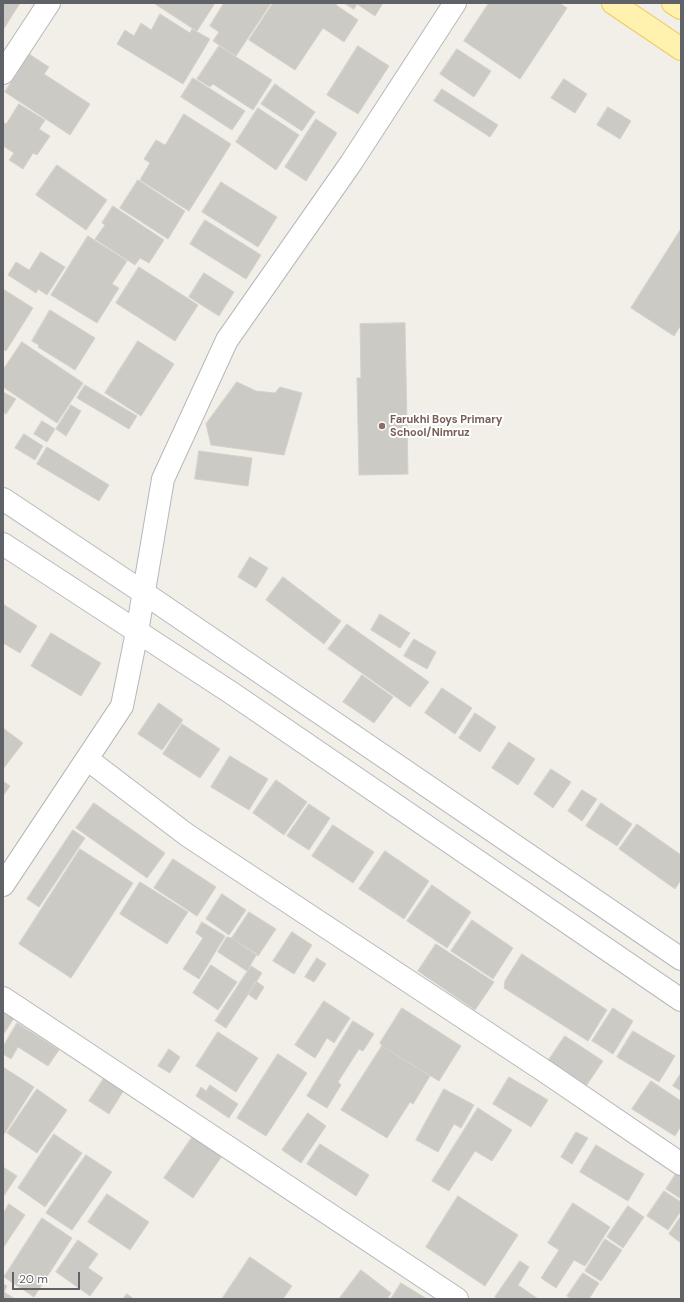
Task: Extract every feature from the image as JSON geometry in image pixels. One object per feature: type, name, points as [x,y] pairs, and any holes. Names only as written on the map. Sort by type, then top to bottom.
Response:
[{"type":"main road","points":[[613,3],[681,49]]},
{"type":"main road","points":[[673,3],[681,8]]},
{"type":"street","points":[[3,73],[49,3]]},
{"type":"street","points":[[3,885],[122,706],[137,632],[163,479],[227,340],[351,163],[454,3]]},
{"type":"street","points":[[3,499],[144,592],[681,959]]},
{"type":"street","points":[[3,544],[230,692],[681,1000]]},
{"type":"street","points":[[87,759],[187,835],[681,1164]]},
{"type":"street","points":[[3,998],[457,1299]]},
{"type":"building","points":[[3,3],[20,3],[3,30]]},
{"type":"building","points":[[154,3],[215,3],[197,31]]},
{"type":"building","points":[[224,3],[271,3],[236,56],[213,41],[219,32],[210,26]]},
{"type":"building","points":[[273,3],[338,3],[336,5],[358,20],[344,42],[323,28],[295,70],[249,40]]},
{"type":"building","points":[[344,3],[383,3],[375,16],[357,4],[354,9]]},
{"type":"building","points":[[489,3],[559,3],[567,8],[520,79],[464,41]]},
{"type":"building","points":[[160,14],[190,33],[192,29],[210,39],[183,84],[117,44],[125,30],[134,36],[141,23],[151,30]]},
{"type":"building","points":[[219,46],[272,80],[253,110],[213,84],[210,87],[197,79]]},
{"type":"building","points":[[358,46],[389,66],[358,114],[327,95]]},
{"type":"building","points":[[457,49],[491,71],[474,97],[440,74]]},
{"type":"building","points":[[29,54],[49,67],[44,74],[90,104],[70,135],[5,92]]},
{"type":"building","points":[[193,78],[245,111],[232,130],[181,97]]},
{"type":"building","points":[[564,79],[587,94],[575,113],[551,98]]},
{"type":"building","points":[[275,84],[315,112],[302,131],[261,104]]},
{"type":"building","points":[[442,89],[498,125],[490,137],[434,101]]},
{"type":"building","points":[[19,104],[45,120],[39,129],[50,136],[37,155],[33,153],[23,169],[9,160],[14,153],[3,146],[3,122],[6,124]]},
{"type":"building","points":[[608,107],[631,121],[620,139],[597,125]]},
{"type":"building","points":[[258,108],[299,135],[276,170],[236,142]]},
{"type":"building","points":[[184,114],[231,144],[189,211],[140,180],[150,163],[144,159],[156,140],[165,145]]},
{"type":"building","points":[[316,119],[337,133],[306,181],[285,167]]},
{"type":"building","points":[[57,165],[107,200],[86,230],[36,195]]},
{"type":"building","points":[[138,180],[185,211],[168,239],[120,208]]},
{"type":"building","points":[[221,182],[277,217],[258,247],[202,212]]},
{"type":"building","points":[[113,206],[164,240],[149,263],[140,258],[135,265],[95,239],[105,225],[102,223]]},
{"type":"building","points":[[205,220],[261,255],[246,279],[190,244]]},
{"type":"building","points":[[681,229],[681,325],[674,336],[631,308]]},
{"type":"building","points":[[88,236],[127,261],[112,284],[119,288],[97,323],[51,295]]},
{"type":"building","points":[[41,252],[65,267],[47,295],[38,289],[36,293],[8,275],[16,262],[29,270]]},
{"type":"building","points":[[139,267],[198,305],[175,341],[116,303]]},
{"type":"building","points":[[204,273],[234,292],[219,316],[189,297]]},
{"type":"building","points":[[3,289],[33,308],[6,351],[3,349]]},
{"type":"building","points":[[50,310],[95,338],[75,370],[38,347],[39,345],[32,341]]},
{"type":"building","name":"Farukhi Boys Primary School/Nimruz","points":[[405,323],[408,474],[359,475],[357,378],[361,378],[360,324]]},
{"type":"building","points":[[138,341],[174,364],[141,416],[105,393]]},
{"type":"building","points":[[22,342],[83,383],[57,423],[3,387],[3,370]]},
{"type":"building","points":[[237,382],[256,391],[275,393],[280,387],[302,393],[284,455],[211,445],[206,424]]},
{"type":"building","points":[[85,385],[137,416],[129,429],[77,398]]},
{"type":"building","points":[[3,392],[16,399],[6,414],[3,412]]},
{"type":"building","points":[[71,405],[81,411],[66,436],[56,429]]},
{"type":"building","points":[[42,421],[55,429],[47,442],[34,434]]},
{"type":"building","points":[[24,434],[43,446],[35,460],[15,448]]},
{"type":"building","points":[[47,447],[109,485],[99,501],[37,464]]},
{"type":"building","points":[[199,451],[252,458],[248,486],[195,479]]},
{"type":"building","points":[[250,557],[268,568],[256,588],[238,577]]},
{"type":"building","points":[[283,577],[341,621],[324,644],[266,600]]},
{"type":"building","points":[[3,604],[37,626],[20,653],[3,643]]},
{"type":"building","points":[[380,614],[410,633],[400,648],[371,630]]},
{"type":"building","points":[[347,624],[429,682],[410,707],[328,649]]},
{"type":"building","points":[[51,633],[101,663],[81,696],[31,666]]},
{"type":"building","points":[[414,639],[436,652],[427,669],[404,656]]},
{"type":"building","points":[[362,675],[393,697],[374,723],[343,702]]},
{"type":"building","points":[[442,688],[472,708],[455,734],[425,713]]},
{"type":"building","points":[[159,703],[183,720],[162,750],[138,734]]},
{"type":"building","points":[[475,713],[496,727],[480,752],[459,738]]},
{"type":"building","points":[[182,724],[220,749],[200,778],[163,754]]},
{"type":"building","points":[[3,728],[23,743],[3,769]]},
{"type":"building","points":[[509,742],[535,759],[518,785],[492,768]]},
{"type":"building","points":[[230,756],[268,779],[249,810],[211,787]]},
{"type":"building","points":[[551,769],[571,782],[553,808],[534,794]]},
{"type":"building","points":[[276,780],[307,802],[284,835],[253,813]]},
{"type":"building","points":[[3,781],[10,786],[3,796]]},
{"type":"building","points":[[582,790],[597,799],[582,821],[568,811]]},
{"type":"building","points":[[94,803],[165,853],[147,878],[76,828]]},
{"type":"building","points":[[601,803],[632,824],[617,846],[586,826]]},
{"type":"building","points":[[309,804],[330,818],[309,850],[287,836]]},
{"type":"building","points":[[637,824],[681,855],[681,880],[675,889],[619,849]]},
{"type":"building","points":[[333,825],[374,852],[353,883],[312,856]]},
{"type":"building","points":[[73,830],[85,838],[39,907],[27,899]]},
{"type":"building","points":[[80,849],[133,883],[71,978],[19,944]]},
{"type":"building","points":[[385,851],[429,881],[404,919],[359,889]]},
{"type":"building","points":[[173,859],[216,887],[197,916],[154,888]]},
{"type":"building","points":[[140,882],[188,912],[167,944],[120,914]]},
{"type":"building","points":[[432,885],[471,912],[447,948],[407,921]]},
{"type":"building","points":[[222,894],[246,910],[229,935],[206,919]]},
{"type":"building","points":[[249,912],[276,929],[258,956],[232,938]]},
{"type":"building","points":[[472,920],[513,948],[493,979],[451,951]]},
{"type":"building","points":[[202,922],[225,936],[199,979],[183,969],[203,938],[196,933]]},
{"type":"building","points":[[292,932],[312,945],[294,974],[273,961]]},
{"type":"building","points":[[227,937],[232,938],[257,954],[247,971],[218,952]]},
{"type":"building","points":[[436,944],[494,982],[475,1010],[418,971]]},
{"type":"building","points":[[522,954],[607,1010],[588,1041],[504,988],[505,981]]},
{"type":"building","points":[[317,958],[326,964],[314,982],[305,977]]},
{"type":"building","points":[[211,965],[237,982],[218,1010],[193,993]]},
{"type":"building","points":[[251,966],[262,973],[226,1028],[215,1021]]},
{"type":"building","points":[[256,981],[264,987],[256,1000],[248,994]]},
{"type":"building","points":[[324,1001],[350,1018],[334,1043],[327,1038],[315,1058],[295,1045]]},
{"type":"building","points":[[402,1008],[461,1046],[439,1081],[382,1046],[380,1043]]},
{"type":"building","points":[[613,1008],[633,1021],[613,1054],[592,1041]]},
{"type":"building","points":[[3,1010],[14,1018],[3,1035]]},
{"type":"building","points":[[353,1021],[374,1034],[363,1051],[359,1049],[338,1082],[341,1085],[327,1108],[307,1096]]},
{"type":"building","points":[[17,1023],[59,1050],[48,1066],[18,1047],[11,1059],[3,1054],[3,1047]]},
{"type":"building","points":[[633,1031],[675,1056],[659,1082],[617,1057]]},
{"type":"building","points":[[218,1032],[258,1058],[236,1092],[196,1066]]},
{"type":"building","points":[[565,1036],[603,1061],[586,1086],[548,1061]]},
{"type":"building","points":[[382,1046],[430,1076],[413,1104],[410,1102],[387,1138],[341,1110]]},
{"type":"building","points":[[169,1049],[180,1057],[170,1073],[158,1066]]},
{"type":"building","points":[[278,1054],[307,1073],[266,1136],[237,1118]]},
{"type":"building","points":[[3,1067],[34,1087],[3,1136]]},
{"type":"building","points":[[681,1073],[681,1091],[673,1086]]},
{"type":"building","points":[[509,1077],[548,1100],[531,1127],[493,1104]]},
{"type":"building","points":[[104,1078],[124,1090],[109,1114],[89,1101]]},
{"type":"building","points":[[651,1081],[681,1101],[681,1126],[675,1136],[632,1109]]},
{"type":"building","points":[[210,1085],[238,1104],[229,1118],[196,1096],[201,1087],[206,1091]]},
{"type":"building","points":[[37,1089],[67,1110],[37,1153],[7,1133]]},
{"type":"building","points":[[444,1089],[474,1105],[461,1128],[454,1124],[438,1152],[416,1140]]},
{"type":"building","points":[[478,1108],[512,1130],[492,1161],[475,1151],[449,1191],[432,1181]]},
{"type":"building","points":[[308,1113],[326,1126],[301,1163],[282,1150]]},
{"type":"building","points":[[576,1132],[588,1138],[572,1164],[561,1157]]},
{"type":"building","points":[[195,1133],[224,1153],[193,1198],[164,1178]]},
{"type":"building","points":[[54,1134],[82,1153],[45,1207],[18,1188]]},
{"type":"building","points":[[320,1144],[369,1175],[356,1196],[307,1164]]},
{"type":"building","points":[[596,1145],[644,1174],[628,1201],[580,1172]]},
{"type":"building","points":[[86,1155],[112,1172],[72,1230],[46,1213]]},
{"type":"building","points":[[3,1167],[17,1176],[3,1197]]},
{"type":"building","points":[[677,1172],[681,1175],[681,1199],[666,1189]]},
{"type":"building","points":[[664,1191],[681,1202],[681,1211],[668,1230],[647,1216]]},
{"type":"building","points":[[107,1194],[149,1222],[130,1250],[88,1222]]},
{"type":"building","points":[[458,1196],[518,1235],[485,1286],[426,1247]]},
{"type":"building","points":[[573,1203],[610,1227],[585,1266],[574,1260],[556,1288],[541,1278],[559,1250],[548,1243]]},
{"type":"building","points":[[9,1204],[25,1215],[3,1248],[3,1214]]},
{"type":"building","points":[[628,1206],[644,1217],[623,1248],[607,1237]]},
{"type":"building","points":[[681,1216],[681,1243],[669,1234]]},
{"type":"building","points":[[42,1218],[72,1238],[34,1297],[4,1277]]},
{"type":"building","points":[[605,1239],[622,1250],[601,1281],[585,1271]]},
{"type":"building","points":[[78,1240],[98,1254],[88,1268],[103,1278],[90,1296],[56,1272]]},
{"type":"building","points":[[250,1257],[292,1286],[283,1299],[222,1299]]},
{"type":"building","points":[[520,1261],[529,1267],[518,1285],[538,1299],[498,1299],[495,1297]]},
{"type":"building","points":[[361,1270],[391,1293],[387,1299],[339,1299]]},
{"type":"building","points":[[583,1273],[599,1283],[589,1299],[572,1299],[567,1296]]},
{"type":"building","points":[[401,1283],[427,1299],[391,1299]]},
{"type":"building","points":[[3,1284],[7,1286],[4,1292],[15,1299],[3,1299]]},
{"type":"building","points":[[127,1294],[134,1299],[123,1299]]},
{"type":"place","name":"Farukhi Boys Primary School/Nimruz","points":[[382,426]]}]
